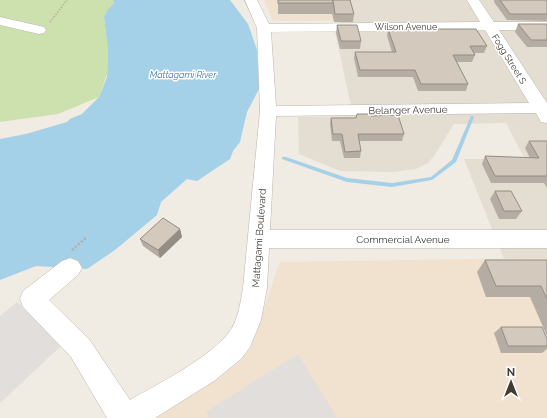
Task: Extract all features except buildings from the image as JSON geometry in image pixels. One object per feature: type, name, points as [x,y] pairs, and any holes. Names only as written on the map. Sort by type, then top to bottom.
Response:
[{"type":"street","name":"Mattagami Boulevard","points":[[126,418],[204,372],[225,355],[241,338],[251,313],[255,288],[268,111],[264,28],[251,0]]},
{"type":"street","name":"Fogg Street S","points":[[473,0],[545,111]]},
{"type":"street","points":[[0,21],[39,30]]},
{"type":"street","name":"Wilson Avenue","points":[[264,28],[547,26]]},
{"type":"street","name":"Belanger Avenue","points":[[268,111],[545,111]]},
{"type":"street","name":"Commercial Avenue","points":[[258,239],[547,239]]},
{"type":"street","points":[[70,268],[32,299],[80,348],[126,418]]},
{"type":"path","points":[[39,30],[49,24],[67,0]]},
{"type":"shaded area","points":[[264,0],[335,0],[340,21],[273,21]]},
{"type":"shaded area","points":[[335,0],[547,0],[547,258],[504,259],[464,159],[525,159],[506,123],[454,124],[434,156],[428,163],[416,169],[393,172],[340,171],[299,154],[298,117],[353,116],[335,31],[340,21]]},
{"type":"shaded area","points":[[547,258],[547,418],[141,418],[250,349],[280,262]]},
{"type":"shaded area","points":[[17,302],[63,344],[0,403],[0,316]]},
{"type":"shaded area","points":[[298,354],[337,418],[209,418],[206,412]]},
{"type":"green space","points":[[0,0],[113,0],[114,3],[104,17],[108,50],[107,74],[99,97],[58,114],[0,122]]},
{"type":"water","name":"Mattagami River","points":[[113,0],[230,0],[248,24],[257,50],[259,89],[247,112],[240,142],[233,151],[230,159],[197,181],[187,179],[161,202],[157,215],[115,250],[87,269],[36,266],[0,280],[0,139],[26,134],[67,122],[70,119],[82,114],[99,97],[107,77],[108,50],[104,17],[114,3]]},
{"type":"waterway","points":[[284,158],[347,180],[392,185],[432,178],[454,161],[472,117]]}]
